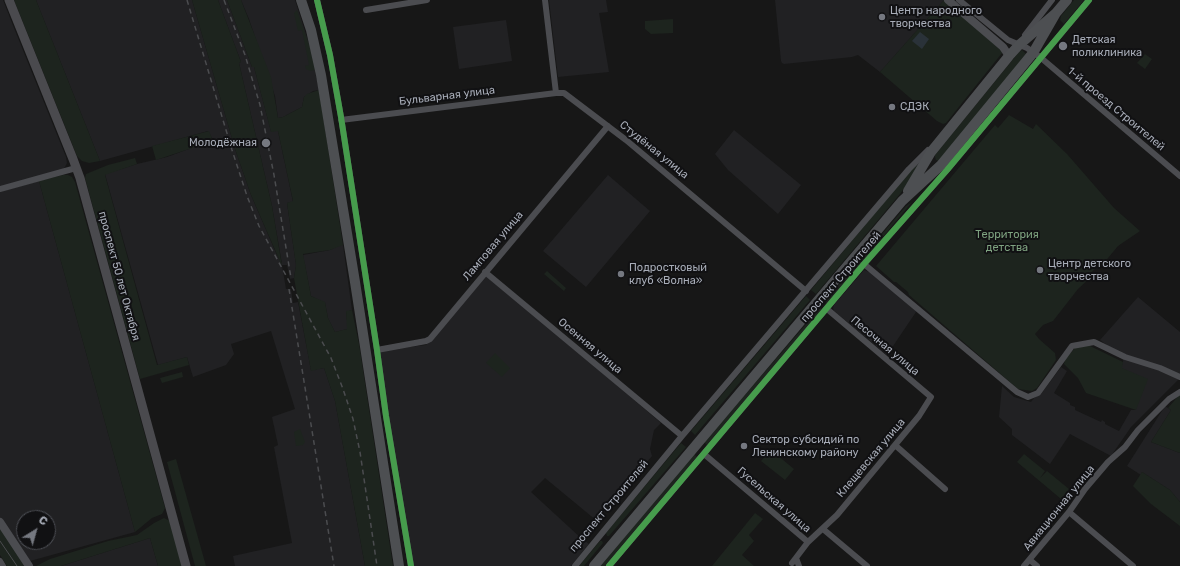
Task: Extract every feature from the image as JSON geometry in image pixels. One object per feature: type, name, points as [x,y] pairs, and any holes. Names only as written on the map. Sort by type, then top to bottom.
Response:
[{"type":"main road","name":"проспект 50 лет Октября","points":[[9,0],[76,168],[186,566]]},
{"type":"main road","points":[[301,0],[311,30],[321,75],[399,566]]},
{"type":"main road","name":"проспект Строителей","points":[[902,201],[937,162],[944,135],[1018,45],[1056,13],[1067,0]]},
{"type":"main road","name":"проспект Строителей","points":[[594,566],[902,201],[1037,55],[1056,13]]},
{"type":"street","points":[[317,0],[330,55],[341,120],[386,416],[411,566]]},
{"type":"street","points":[[366,10],[427,0]]},
{"type":"street","points":[[545,0],[556,93]]},
{"type":"street","points":[[948,0],[1003,47],[1009,56]]},
{"type":"street","name":"1-й проезд Строителей","points":[[959,0],[1008,40],[1027,48],[1037,55],[1179,174]]},
{"type":"street","name":"проспект Строителей","points":[[1018,45],[1052,0]]},
{"type":"street","name":"проспект Строителей","points":[[1037,55],[1089,0]]},
{"type":"street","name":"Бульварная улица","points":[[341,120],[556,93]]},
{"type":"street","name":"Студёная улица","points":[[556,93],[564,93],[608,126],[806,291]]},
{"type":"street","name":"Ламповая улица","points":[[377,350],[430,339],[608,126]]},
{"type":"street","name":"проспект Строителей","points":[[575,566],[682,436],[909,169],[944,135]]},
{"type":"street","name":"проспект Строителей","points":[[609,566],[864,264],[937,162]]},
{"type":"street","points":[[0,189],[76,168]]},
{"type":"street","points":[[864,264],[1017,392],[1028,397],[1038,393],[1072,346],[1094,342],[1125,357],[1160,368],[1180,377]]},
{"type":"street","name":"Осенняя улица","points":[[485,272],[682,436]]},
{"type":"street","name":"Песочная улица","points":[[826,309],[932,397]]},
{"type":"street","name":"Авиационная улица","points":[[1024,566],[1108,462],[1125,447],[1138,430],[1169,399],[1180,392]]},
{"type":"street","name":"Клещевская улица","points":[[823,529],[837,515],[895,445],[926,407],[932,397]]},
{"type":"street","points":[[895,445],[944,488]]},
{"type":"street","name":"Гусельская улица","points":[[704,454],[808,542],[823,529],[867,566]]},
{"type":"street","points":[[1069,512],[1133,566]]},
{"type":"street","points":[[0,522],[29,566]]},
{"type":"street","points":[[799,566],[794,560],[808,542]]},
{"type":"street","points":[[1030,560],[1037,566]]},
{"type":"street","points":[[0,561],[3,566]]},
{"type":"shaded area","points":[[0,0],[3,0],[66,157],[67,163],[61,171],[0,187]]},
{"type":"shaded area","points":[[36,0],[192,0],[235,149],[251,195],[282,264],[272,206],[239,63],[241,62],[218,0],[227,0],[252,67],[254,67],[271,131],[278,131],[293,202],[287,203],[296,265],[294,278],[290,279],[287,265],[282,265],[286,289],[291,289],[293,303],[298,302],[311,370],[324,368],[335,401],[365,566],[235,566],[233,556],[292,543],[274,447],[278,445],[272,417],[295,409],[271,331],[231,344],[234,354],[226,365],[193,377],[187,357],[158,365],[105,174],[167,157],[213,140],[208,131],[100,161]]},
{"type":"shaded area","points":[[241,0],[295,0],[310,47],[319,90],[313,91],[304,97],[302,107],[283,117],[278,118],[275,96]]},
{"type":"shaded area","points":[[549,0],[606,0],[608,12],[599,13],[609,72],[558,77]]},
{"type":"shaded area","points":[[775,0],[944,0],[880,72],[858,55],[852,57],[782,63]]},
{"type":"shaded area","points":[[506,20],[512,61],[459,69],[453,27]]},
{"type":"shaded area","points":[[920,32],[929,39],[922,49],[912,41]]},
{"type":"shaded area","points":[[734,130],[801,185],[778,214],[728,170],[715,154]]},
{"type":"shaded area","points":[[608,175],[650,211],[586,287],[543,251]]},
{"type":"shaded area","points":[[39,181],[135,532],[30,561],[21,550],[56,550],[56,510],[16,510],[16,543],[0,518],[0,192]]},
{"type":"shaded area","points":[[339,245],[343,245],[352,310],[346,312],[348,329],[335,332],[328,318],[325,303],[311,296],[303,255],[330,250]]},
{"type":"shaded area","points":[[864,270],[872,273],[916,312],[887,355],[834,311],[833,308]]},
{"type":"shaded area","points":[[485,277],[487,277],[558,335],[661,423],[654,430],[650,449],[652,456],[597,521],[545,478],[531,492],[589,544],[571,566],[413,566],[378,357],[384,350],[426,345]]},
{"type":"shaded area","points":[[1138,297],[1180,332],[1180,378],[1131,427],[1111,456],[1070,434],[1050,464],[1012,435],[1012,429],[999,417],[1002,386],[1014,397],[1031,402],[1034,398],[1041,394],[1061,367],[1067,371],[1054,393],[1075,407],[1075,410],[1101,422],[1102,420],[1105,424],[1119,431],[1131,410],[1136,410],[1121,368],[1124,358],[1100,340]]},
{"type":"shaded area","points":[[1165,406],[1171,410],[1151,442],[1180,453],[1180,502],[1170,490],[1142,472],[1141,475],[1127,466]]},
{"type":"shaded area","points":[[150,538],[158,566],[61,566]]},
{"type":"green space","points":[[14,0],[36,0],[100,161],[89,163],[82,161],[77,156]]},
{"type":"green space","points":[[192,0],[218,0],[241,62],[239,63],[272,206],[282,266],[251,195],[235,149]]},
{"type":"green space","points":[[227,0],[241,0],[271,77],[278,118],[302,107],[304,97],[307,94],[319,90],[343,245],[330,250],[303,254],[311,296],[325,302],[328,318],[335,332],[347,329],[346,311],[352,310],[359,344],[393,566],[365,566],[335,401],[324,368],[311,371],[294,278],[296,265],[287,203],[293,201],[278,131],[271,132],[254,67],[252,67]]},
{"type":"green space","points":[[944,0],[1002,51],[1002,53],[946,123],[943,124],[937,121],[880,72]]},
{"type":"green space","points":[[1074,0],[1084,0],[1064,24],[1060,20],[1061,16]]},
{"type":"green space","points":[[297,10],[310,47],[315,70],[310,71],[306,69],[305,66],[309,65],[302,30],[298,31],[294,13]]},
{"type":"green space","points":[[673,19],[673,33],[651,34],[645,29],[645,21]]},
{"type":"green space","points":[[1022,50],[1026,54],[939,161],[936,160],[935,155]]},
{"type":"green space","points":[[1145,54],[1152,59],[1145,69],[1137,63]]},
{"type":"green space","name":"Территория детства","points":[[1009,115],[1033,129],[1036,124],[1067,154],[1114,208],[1140,231],[1118,246],[1103,264],[1101,262],[1091,273],[1093,275],[1078,289],[1053,321],[1043,325],[1035,334],[1055,353],[1056,360],[1037,388],[1032,391],[1018,389],[909,295],[908,292],[876,266],[995,125],[998,128]]},
{"type":"green space","points":[[209,131],[213,141],[156,160],[152,146]]},
{"type":"green space","points":[[135,158],[137,164],[105,175],[157,365],[187,357],[189,365],[140,379],[85,178],[86,174],[108,165]]},
{"type":"green space","points":[[920,162],[914,174],[900,194],[816,294],[811,290],[910,171]]},
{"type":"green space","points":[[63,175],[72,177],[75,182],[165,508],[162,514],[152,518],[135,532],[39,181]]},
{"type":"green space","points":[[912,202],[827,304],[825,301],[906,206]]},
{"type":"green space","points":[[547,271],[566,288],[564,291],[544,274]]},
{"type":"green space","points":[[806,296],[810,300],[695,435],[691,431]]},
{"type":"green space","points":[[820,308],[822,310],[707,445],[704,442]]},
{"type":"green space","points":[[1088,345],[1123,362],[1122,368],[1148,379],[1136,410],[1086,393],[1078,378],[1064,364],[1065,359],[1075,348]]},
{"type":"green space","points":[[495,353],[510,368],[502,377],[486,363]]},
{"type":"green space","points":[[182,372],[183,377],[162,383],[160,378]]},
{"type":"green space","points":[[1180,394],[1180,453],[1151,442],[1171,410],[1168,408]]},
{"type":"green space","points":[[300,429],[305,442],[303,445],[296,446],[294,432]]},
{"type":"green space","points":[[681,443],[686,447],[609,536],[607,536],[606,533]]},
{"type":"green space","points":[[771,450],[794,469],[785,480],[761,461]]},
{"type":"green space","points":[[694,454],[697,457],[605,566],[600,566]]},
{"type":"green space","points":[[1024,454],[1045,471],[1040,478],[1047,471],[1069,489],[1061,499],[1017,462]]},
{"type":"green space","points":[[176,459],[206,566],[195,566],[167,462]]},
{"type":"green space","points":[[1142,472],[1170,490],[1180,502],[1180,526],[1151,504],[1133,486]]},
{"type":"green space","points":[[755,513],[763,519],[749,535],[754,541],[742,555],[754,566],[712,566]]},
{"type":"green space","points":[[164,518],[170,521],[182,566],[158,566],[150,538],[61,566],[36,566],[50,559],[108,541],[137,535]]},
{"type":"green space","points":[[0,526],[27,566],[7,566],[0,555]]},
{"type":"green space","points":[[600,541],[603,543],[584,566],[579,566]]},
{"type":"tram line","points":[[0,541],[17,566]]},
{"type":"railway","points":[[187,0],[232,150],[247,196],[259,226],[331,358],[343,389],[353,419],[360,452],[377,566]]},
{"type":"railway","points":[[224,0],[245,55],[260,105],[274,175],[291,278]]},
{"type":"railway","points":[[289,289],[334,566]]},
{"type":"cycle path","points":[[317,0],[330,55],[341,117],[386,416],[411,566]]},
{"type":"cycle path","points":[[609,566],[864,264],[947,170],[1089,0]]},
{"type":"place","name":"Центр народного творчества","points":[[882,17]]},
{"type":"place","name":"Детская поликлиника","points":[[1063,46]]},
{"type":"place","name":"СДЭК","points":[[892,107]]},
{"type":"place","name":"Молодёжная","points":[[266,143]]},
{"type":"place","name":"Центр детского творчества","points":[[1040,270]]},
{"type":"place","name":"Подростковый клуб «Волна»","points":[[621,274]]},
{"type":"place","name":"Сектор субсидий по Ленинскому району","points":[[744,446]]}]
